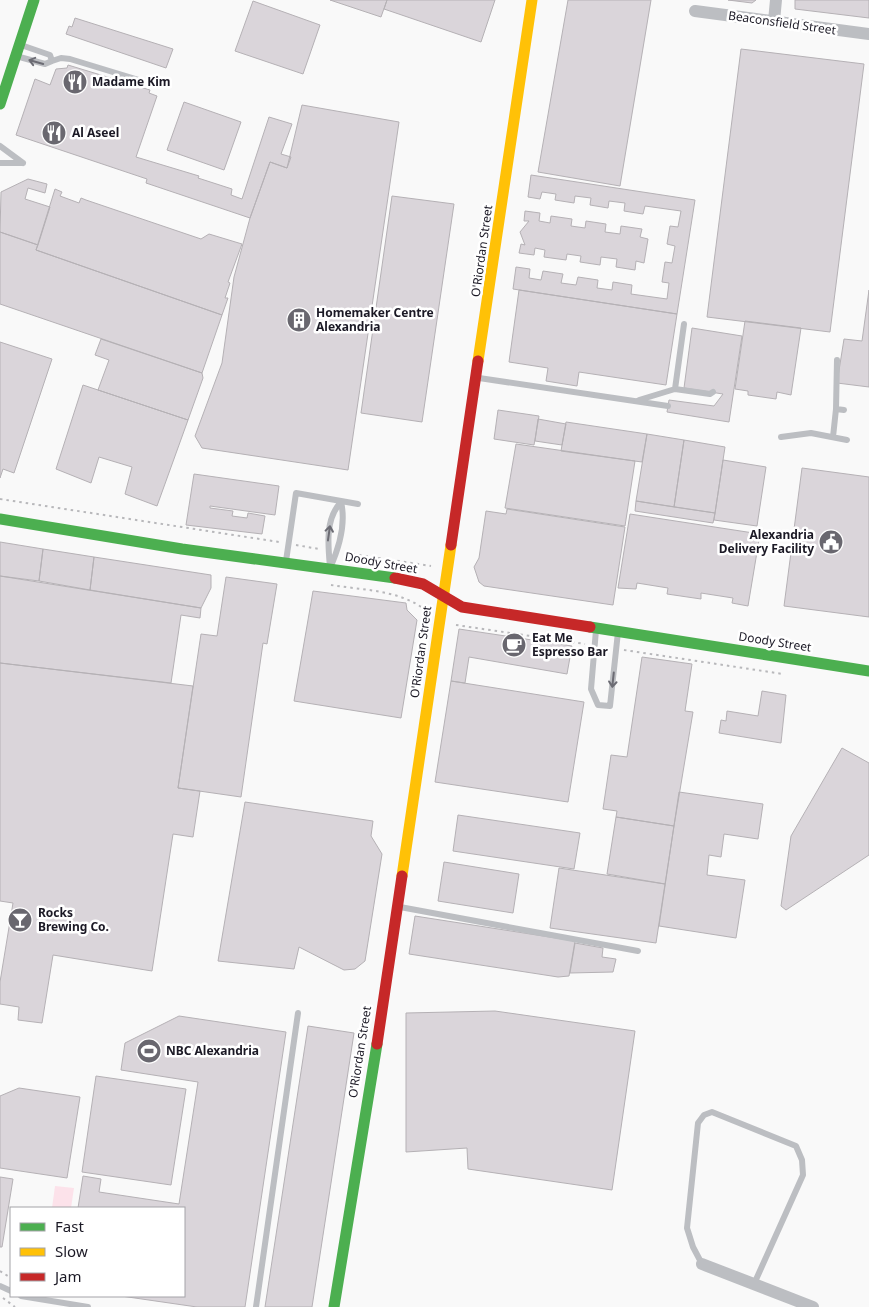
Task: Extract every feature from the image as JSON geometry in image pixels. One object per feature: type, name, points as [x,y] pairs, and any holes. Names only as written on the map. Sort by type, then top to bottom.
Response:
[{"type":"main road","points":[[0,104],[34,0]]},
{"type":"main road","name":"O'Riordan Street","points":[[334,1307],[477,378],[532,0]]},
{"type":"main road","name":"Doody Street","points":[[0,519],[286,563],[405,579],[424,584],[462,607],[869,672]]},
{"type":"street","points":[[774,22],[776,0]]},
{"type":"street","name":"Beaconsfield Street","points":[[696,8],[774,22],[869,34]]},
{"type":"street","points":[[702,1264],[813,1307]]},
{"type":"lane","points":[[18,50],[50,55],[52,62]]},
{"type":"lane","points":[[18,50],[45,64],[61,58],[70,59],[139,80]]},
{"type":"lane","points":[[0,146],[23,163],[0,163]]},
{"type":"lane","points":[[675,389],[684,324]]},
{"type":"lane","points":[[833,437],[836,409],[836,360]]},
{"type":"lane","points":[[477,378],[668,406]]},
{"type":"lane","points":[[636,401],[675,389],[710,394],[713,392]]},
{"type":"lane","points":[[836,409],[844,410]]},
{"type":"lane","points":[[781,437],[811,433],[847,440]]},
{"type":"lane","points":[[286,563],[296,493],[358,504]]},
{"type":"lane","points":[[330,568],[328,550],[332,511],[341,502]]},
{"type":"lane","points":[[330,568],[338,552],[344,512],[341,502]]},
{"type":"lane","points":[[596,628],[591,689],[598,705],[610,706],[618,631]]},
{"type":"lane","points":[[396,906],[638,951]]},
{"type":"lane","points":[[256,1307],[298,1013]]},
{"type":"lane","points":[[702,1264],[693,1247],[687,1228],[698,1123],[704,1116],[712,1112],[796,1146],[802,1160],[803,1174],[754,1284]]},
{"type":"lane","points":[[27,1297],[88,1307]]},
{"type":"path","name":"Doody Street","points":[[0,498],[328,550]]},
{"type":"path","name":"Doody Street","points":[[338,552],[432,566]]},
{"type":"path","points":[[455,624],[595,646]]},
{"type":"path","points":[[616,649],[784,674]]},
{"type":"path","points":[[0,1296],[15,1307]]},
{"type":"shaded area","points":[[55,1186],[74,1188],[71,1207],[52,1207]]},
{"type":"building","points":[[330,0],[387,0],[381,17]]},
{"type":"building","points":[[387,0],[495,0],[481,42],[384,9]]},
{"type":"building","points":[[568,0],[651,0],[620,186],[538,172]]},
{"type":"building","points":[[728,0],[756,0],[752,3]]},
{"type":"building","points":[[795,0],[869,0],[869,18],[795,9]]},
{"type":"building","points":[[253,1],[320,25],[303,74],[235,51]]},
{"type":"building","points":[[75,18],[173,49],[166,68],[66,34],[69,26],[72,27]]},
{"type":"building","points":[[741,49],[864,64],[830,332],[707,317]]},
{"type":"building","points":[[68,65],[150,90],[149,93],[157,96],[136,157],[199,176],[198,178],[232,189],[231,195],[242,199],[269,117],[292,124],[281,154],[291,157],[287,168],[270,162],[250,218],[146,183],[147,179],[16,135],[35,79],[50,85],[56,69],[67,68]]},
{"type":"building","points":[[184,102],[241,122],[224,170],[167,150]]},
{"type":"building","name":"Homemaker Centre Alexandria","points":[[302,105],[399,122],[348,470],[202,448],[195,436],[222,363],[234,277],[250,218],[270,162],[287,168]]},
{"type":"building","points":[[531,175],[695,200],[677,314],[513,289],[516,267],[530,269],[529,278],[541,280],[543,271],[563,274],[561,283],[576,285],[578,277],[598,280],[597,288],[612,290],[613,282],[632,285],[631,294],[667,299],[669,283],[662,282],[665,262],[672,263],[675,246],[667,244],[670,226],[678,227],[681,211],[645,206],[643,214],[624,211],[625,203],[609,201],[608,208],[590,205],[591,198],[575,196],[574,203],[555,200],[556,194],[542,192],[540,199],[528,197]]},
{"type":"building","points":[[28,179],[47,184],[45,193],[28,188],[25,199],[50,207],[38,245],[0,232],[1,192]]},
{"type":"building","points":[[55,189],[62,192],[60,196],[79,203],[81,198],[201,239],[209,234],[242,244],[228,282],[230,283],[225,298],[228,298],[222,315],[36,250]]},
{"type":"building","points":[[392,196],[454,204],[422,422],[361,413]]},
{"type":"building","points":[[525,211],[540,213],[539,221],[550,223],[551,216],[572,219],[571,226],[585,228],[586,221],[606,224],[605,232],[620,234],[621,226],[642,229],[640,237],[648,239],[644,263],[636,261],[635,270],[616,267],[617,259],[601,257],[600,265],[580,262],[581,256],[567,254],[566,260],[544,257],[545,250],[535,248],[534,255],[519,253],[521,244],[525,245],[520,232],[529,221],[524,221]]},
{"type":"building","points":[[0,232],[38,245],[36,250],[222,315],[202,373],[0,304]]},
{"type":"building","points":[[519,290],[677,314],[666,385],[579,372],[577,386],[546,381],[548,368],[509,362]]},
{"type":"building","points":[[869,290],[869,387],[837,383],[844,339],[862,341]]},
{"type":"building","points":[[745,321],[801,328],[791,395],[777,392],[776,399],[748,395],[748,391],[735,389]]},
{"type":"building","points":[[692,328],[742,336],[729,422],[667,412],[669,400],[714,406],[723,394],[684,388]]},
{"type":"building","points":[[101,339],[202,373],[203,378],[188,420],[98,390],[109,360],[95,355]]},
{"type":"building","points":[[0,342],[52,359],[14,473],[3,469],[0,478]]},
{"type":"building","points":[[83,385],[188,420],[157,506],[125,494],[132,467],[99,457],[91,483],[56,469]]},
{"type":"building","points":[[498,410],[539,416],[534,445],[494,439]]},
{"type":"building","points":[[538,419],[566,424],[562,445],[535,441]]},
{"type":"building","points":[[566,422],[647,434],[642,462],[561,451]]},
{"type":"building","points":[[647,434],[684,440],[674,507],[636,501]]},
{"type":"building","points":[[684,440],[725,447],[715,513],[674,507]]},
{"type":"building","points":[[516,444],[635,461],[625,526],[505,508]]},
{"type":"building","points":[[723,460],[766,467],[757,526],[714,520]]},
{"type":"building","name":"Alexandria Delivery Facility","points":[[802,468],[869,477],[869,617],[784,606]]},
{"type":"building","points":[[194,474],[279,486],[275,515],[210,506],[210,508],[233,511],[232,516],[247,518],[248,513],[265,516],[262,534],[186,525]]},
{"type":"building","points":[[636,501],[715,513],[713,523],[635,511]]},
{"type":"building","points":[[507,509],[625,527],[613,605],[484,586],[479,582],[474,567],[479,558],[486,511],[506,514]]},
{"type":"building","points":[[630,514],[760,534],[748,606],[732,603],[733,598],[701,593],[701,599],[667,594],[668,588],[637,583],[636,589],[618,588]]},
{"type":"building","points":[[0,542],[43,549],[39,581],[0,576]]},
{"type":"building","points":[[43,549],[94,557],[90,590],[39,581]]},
{"type":"building","points":[[94,557],[211,575],[211,588],[201,608],[90,590]]},
{"type":"building","points":[[0,576],[201,608],[200,618],[181,615],[171,683],[0,663]]},
{"type":"building","points":[[226,577],[277,584],[267,644],[263,643],[241,797],[178,788],[201,634],[217,636]]},
{"type":"building","points":[[313,591],[406,603],[407,610],[417,620],[401,718],[294,701]]},
{"type":"building","points":[[459,629],[572,646],[567,674],[469,657],[465,683],[451,681]]},
{"type":"building","points":[[642,657],[692,664],[685,711],[693,712],[674,826],[616,817],[617,811],[603,809],[611,755],[627,757]]},
{"type":"building","points":[[0,663],[193,686],[178,788],[200,791],[193,837],[173,834],[152,971],[53,955],[42,1023],[18,1020],[19,1007],[0,1004],[0,982],[13,903],[0,901]]},
{"type":"building","points":[[451,681],[584,702],[568,802],[435,782]]},
{"type":"building","points":[[762,691],[786,695],[781,743],[719,733],[721,720],[726,721],[727,711],[758,716]]},
{"type":"building","points":[[842,748],[869,763],[869,855],[786,910],[781,906],[791,836]]},
{"type":"building","points":[[679,792],[763,804],[758,839],[724,834],[721,857],[709,855],[707,875],[745,880],[736,938],[659,926]]},
{"type":"building","points":[[245,802],[373,821],[371,836],[382,854],[365,961],[355,969],[344,970],[299,947],[294,969],[218,961]]},
{"type":"building","points":[[458,815],[580,833],[574,869],[453,851]]},
{"type":"building","points":[[616,817],[674,826],[665,884],[607,874]]},
{"type":"building","points":[[444,862],[519,874],[513,913],[438,901]]},
{"type":"building","points":[[559,868],[665,884],[656,943],[550,928]]},
{"type":"building","points":[[415,916],[575,941],[569,976],[558,977],[409,954]]},
{"type":"building","points":[[575,943],[603,948],[602,957],[616,959],[613,972],[570,973]]},
{"type":"building","points":[[495,1011],[635,1031],[612,1190],[468,1169],[467,1148],[406,1152],[406,1013]]},
{"type":"building","points":[[179,1016],[286,1032],[245,1307],[197,1307],[128,1297],[185,1297],[185,1207],[78,1207],[83,1176],[101,1179],[99,1192],[179,1204],[198,1082],[121,1070],[125,1043]]},
{"type":"building","points":[[308,1026],[354,1033],[312,1307],[265,1307]]},
{"type":"building","points":[[96,1076],[186,1089],[171,1185],[82,1172]]},
{"type":"building","points":[[19,1088],[80,1097],[67,1178],[0,1168],[0,1096]]},
{"type":"building","points":[[0,1177],[13,1179],[2,1247],[0,1247]]},
{"type":"traffic: fast","points":[[0,104],[34,0]]},
{"type":"traffic: fast","points":[[0,519],[182,549],[395,578]]},
{"type":"traffic: fast","points":[[590,627],[869,671]]},
{"type":"traffic: fast","points":[[334,1307],[377,1044]]},
{"type":"traffic: slow","points":[[478,361],[532,0]]},
{"type":"traffic: slow","points":[[402,876],[451,545]]},
{"type":"traffic: jam","points":[[451,545],[478,361]]},
{"type":"traffic: jam","points":[[395,578],[423,584],[462,607],[590,627]]},
{"type":"traffic: jam","points":[[377,1044],[402,876]]},
{"type":"place","name":"Madame Kim","points":[[75,82]]},
{"type":"place","name":"Al Aseel","points":[[54,133]]},
{"type":"place","name":"Homemaker Centre Alexandria","points":[[299,320]]},
{"type":"place","name":"Alexandria Delivery Facility","points":[[831,542]]},
{"type":"place","name":"Eat Me Espresso Bar","points":[[514,645]]},
{"type":"place","name":"Rocks Brewing Co.","points":[[20,920]]},
{"type":"place","name":"NBC Alexandria","points":[[149,1051]]}]
